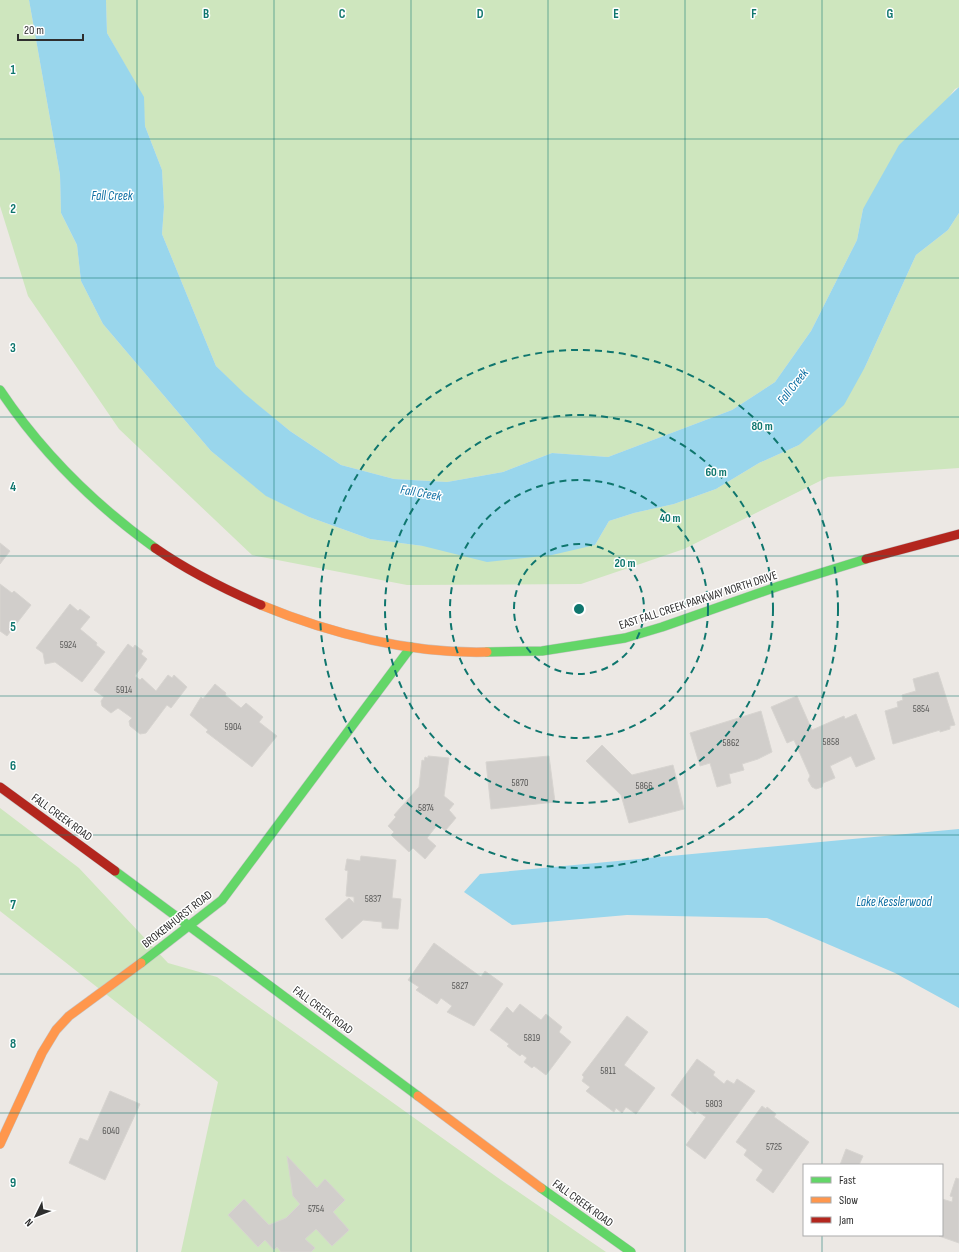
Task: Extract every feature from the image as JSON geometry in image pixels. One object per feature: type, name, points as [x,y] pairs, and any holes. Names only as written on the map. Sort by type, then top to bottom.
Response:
[{"type":"street","name":"EAST FALL CREEK PARKWAY NORTH DRIVE","points":[[0,390],[41,446],[79,487],[105,511],[167,557],[220,588],[319,628],[357,638],[411,647],[459,652],[508,653],[556,650],[606,642],[660,628],[857,560],[959,534]]},
{"type":"street","name":"BROKENHURST ROAD","points":[[0,1144],[42,1053],[60,1025],[79,1007],[202,917],[222,900],[411,647]]},
{"type":"street","name":"FALL CREEK ROAD","points":[[0,787],[489,1149],[631,1252]]},
{"type":"green space","points":[[0,0],[29,0],[60,175],[61,213],[77,245],[81,281],[103,324],[211,451],[267,496],[309,517],[370,539],[423,546],[595,545],[609,521],[634,513],[674,504],[716,489],[759,463],[799,445],[865,367],[916,255],[948,230],[959,213],[959,468],[828,477],[684,549],[581,584],[407,585],[252,555],[119,429],[28,296],[0,206]]},
{"type":"green space","points":[[106,0],[959,0],[959,87],[955,89],[863,209],[857,240],[811,331],[775,382],[732,410],[608,457],[552,453],[503,472],[447,482],[394,479],[341,465],[290,431],[244,394],[216,366],[162,234],[164,207],[162,170],[145,126],[143,97],[107,33]]},
{"type":"green space","points":[[0,808],[79,868],[168,963],[217,977],[501,1180],[606,1252],[181,1252],[218,1082],[0,911]]},
{"type":"water","name":"Fall Creek","points":[[29,0],[106,0],[107,33],[144,97],[145,126],[162,170],[164,207],[162,234],[216,366],[245,394],[290,431],[341,465],[394,479],[447,482],[503,472],[552,453],[608,457],[732,410],[775,382],[811,331],[857,240],[863,209],[899,145],[959,87],[959,213],[948,230],[916,255],[865,367],[844,405],[799,445],[759,463],[716,489],[674,504],[634,513],[609,521],[595,545],[552,555],[487,562],[423,546],[370,539],[309,517],[266,496],[211,451],[103,324],[81,281],[77,245],[61,213],[60,175]]},
{"type":"water","name":"Lake Kesslerwood","points":[[959,829],[959,1008],[895,973],[767,918],[627,915],[512,925],[464,892],[480,874]]},
{"type":"building","points":[[0,543],[10,551],[0,564]]},
{"type":"building","points":[[0,584],[12,593],[14,591],[31,605],[7,636],[0,631]]},
{"type":"building","points":[[70,604],[78,611],[80,609],[90,617],[80,629],[97,643],[96,645],[105,652],[82,682],[55,662],[45,664],[43,653],[36,648]]},
{"type":"building","points":[[128,644],[133,648],[135,645],[143,651],[141,654],[147,659],[135,676],[140,680],[142,678],[156,691],[168,675],[172,678],[174,675],[187,687],[171,708],[167,705],[146,733],[140,734],[130,726],[129,721],[132,718],[118,708],[111,713],[102,706],[101,701],[104,697],[94,690]]},
{"type":"building","points":[[938,672],[955,725],[950,726],[950,729],[940,732],[940,730],[893,744],[885,711],[898,707],[897,702],[903,700],[902,695],[916,691],[913,679]]},
{"type":"building","points":[[215,684],[226,693],[225,695],[241,708],[246,703],[263,717],[259,722],[277,736],[252,767],[206,732],[208,730],[190,715],[201,697],[203,699]]},
{"type":"building","points":[[797,696],[812,730],[844,716],[845,719],[856,714],[875,759],[856,767],[851,756],[830,766],[835,778],[823,783],[822,787],[816,789],[812,787],[808,780],[810,776],[794,740],[787,743],[771,707]]},
{"type":"building","points":[[761,711],[772,752],[758,759],[742,764],[744,770],[729,774],[731,783],[717,787],[710,763],[700,766],[690,733]]},
{"type":"building","points":[[602,745],[632,775],[673,765],[684,809],[629,823],[621,795],[586,761]]},
{"type":"building","points":[[428,756],[449,758],[444,796],[454,804],[449,810],[456,818],[445,831],[438,824],[427,838],[436,846],[425,859],[413,848],[409,852],[391,835],[394,832],[388,826],[396,817],[394,815],[419,787],[422,760],[424,761],[425,757],[428,758]]},
{"type":"building","points":[[549,756],[555,802],[491,809],[486,762]]},
{"type":"building","points":[[361,856],[396,860],[392,898],[401,899],[398,929],[382,928],[382,922],[363,920],[342,939],[325,919],[349,898],[354,903],[354,897],[346,896],[348,871],[345,870],[347,859],[360,861]]},
{"type":"building","points":[[434,943],[481,977],[485,971],[503,984],[474,1026],[447,1012],[452,1006],[441,998],[437,1004],[416,990],[419,987],[408,980]]},
{"type":"building","points":[[520,1004],[541,1020],[546,1014],[562,1027],[559,1032],[571,1042],[546,1075],[534,1066],[532,1068],[524,1062],[527,1058],[522,1054],[520,1056],[507,1046],[509,1044],[490,1030],[507,1007],[513,1013]]},
{"type":"building","points":[[627,1016],[648,1032],[624,1065],[655,1088],[636,1114],[626,1107],[622,1113],[616,1108],[614,1112],[586,1091],[590,1087],[582,1081],[584,1077],[582,1075]]},
{"type":"building","points":[[697,1059],[715,1072],[713,1075],[724,1084],[727,1080],[734,1084],[737,1079],[755,1091],[705,1159],[686,1145],[706,1117],[697,1111],[695,1114],[671,1095]]},
{"type":"building","points":[[110,1091],[140,1104],[105,1180],[69,1163],[80,1138],[88,1141]]},
{"type":"building","points":[[762,1106],[766,1109],[767,1107],[776,1114],[774,1117],[809,1142],[773,1193],[756,1180],[763,1170],[744,1155],[747,1150],[736,1142]]},
{"type":"building","points":[[846,1149],[863,1156],[859,1164],[840,1164]]},
{"type":"building","points":[[287,1156],[317,1188],[325,1179],[345,1200],[333,1212],[349,1230],[332,1246],[316,1229],[305,1239],[315,1248],[311,1252],[281,1252],[277,1247],[274,1250],[265,1240],[258,1247],[228,1215],[244,1199],[269,1225],[286,1218],[300,1204],[293,1196]]},
{"type":"building","points":[[956,1178],[959,1179],[959,1243],[939,1236],[943,1236],[943,1199],[952,1202],[953,1197],[950,1196]]},
{"type":"traffic: fast","points":[[0,390],[33,435],[70,476],[111,514],[155,548]]},
{"type":"traffic: fast","points":[[487,652],[542,651],[625,638],[662,627],[779,586],[866,559]]},
{"type":"traffic: fast","points":[[141,963],[222,900],[411,647]]},
{"type":"traffic: fast","points":[[115,871],[418,1096]]},
{"type":"traffic: fast","points":[[541,1188],[631,1252]]},
{"type":"traffic: slow","points":[[261,605],[315,625],[372,640],[429,650],[487,652]]},
{"type":"traffic: slow","points":[[0,1144],[42,1053],[56,1030],[69,1016],[141,963]]},
{"type":"traffic: slow","points":[[418,1096],[541,1188]]},
{"type":"traffic: jam","points":[[866,559],[959,534]]},
{"type":"traffic: jam","points":[[155,548],[206,579],[261,605]]},
{"type":"traffic: jam","points":[[0,787],[115,871]]}]
